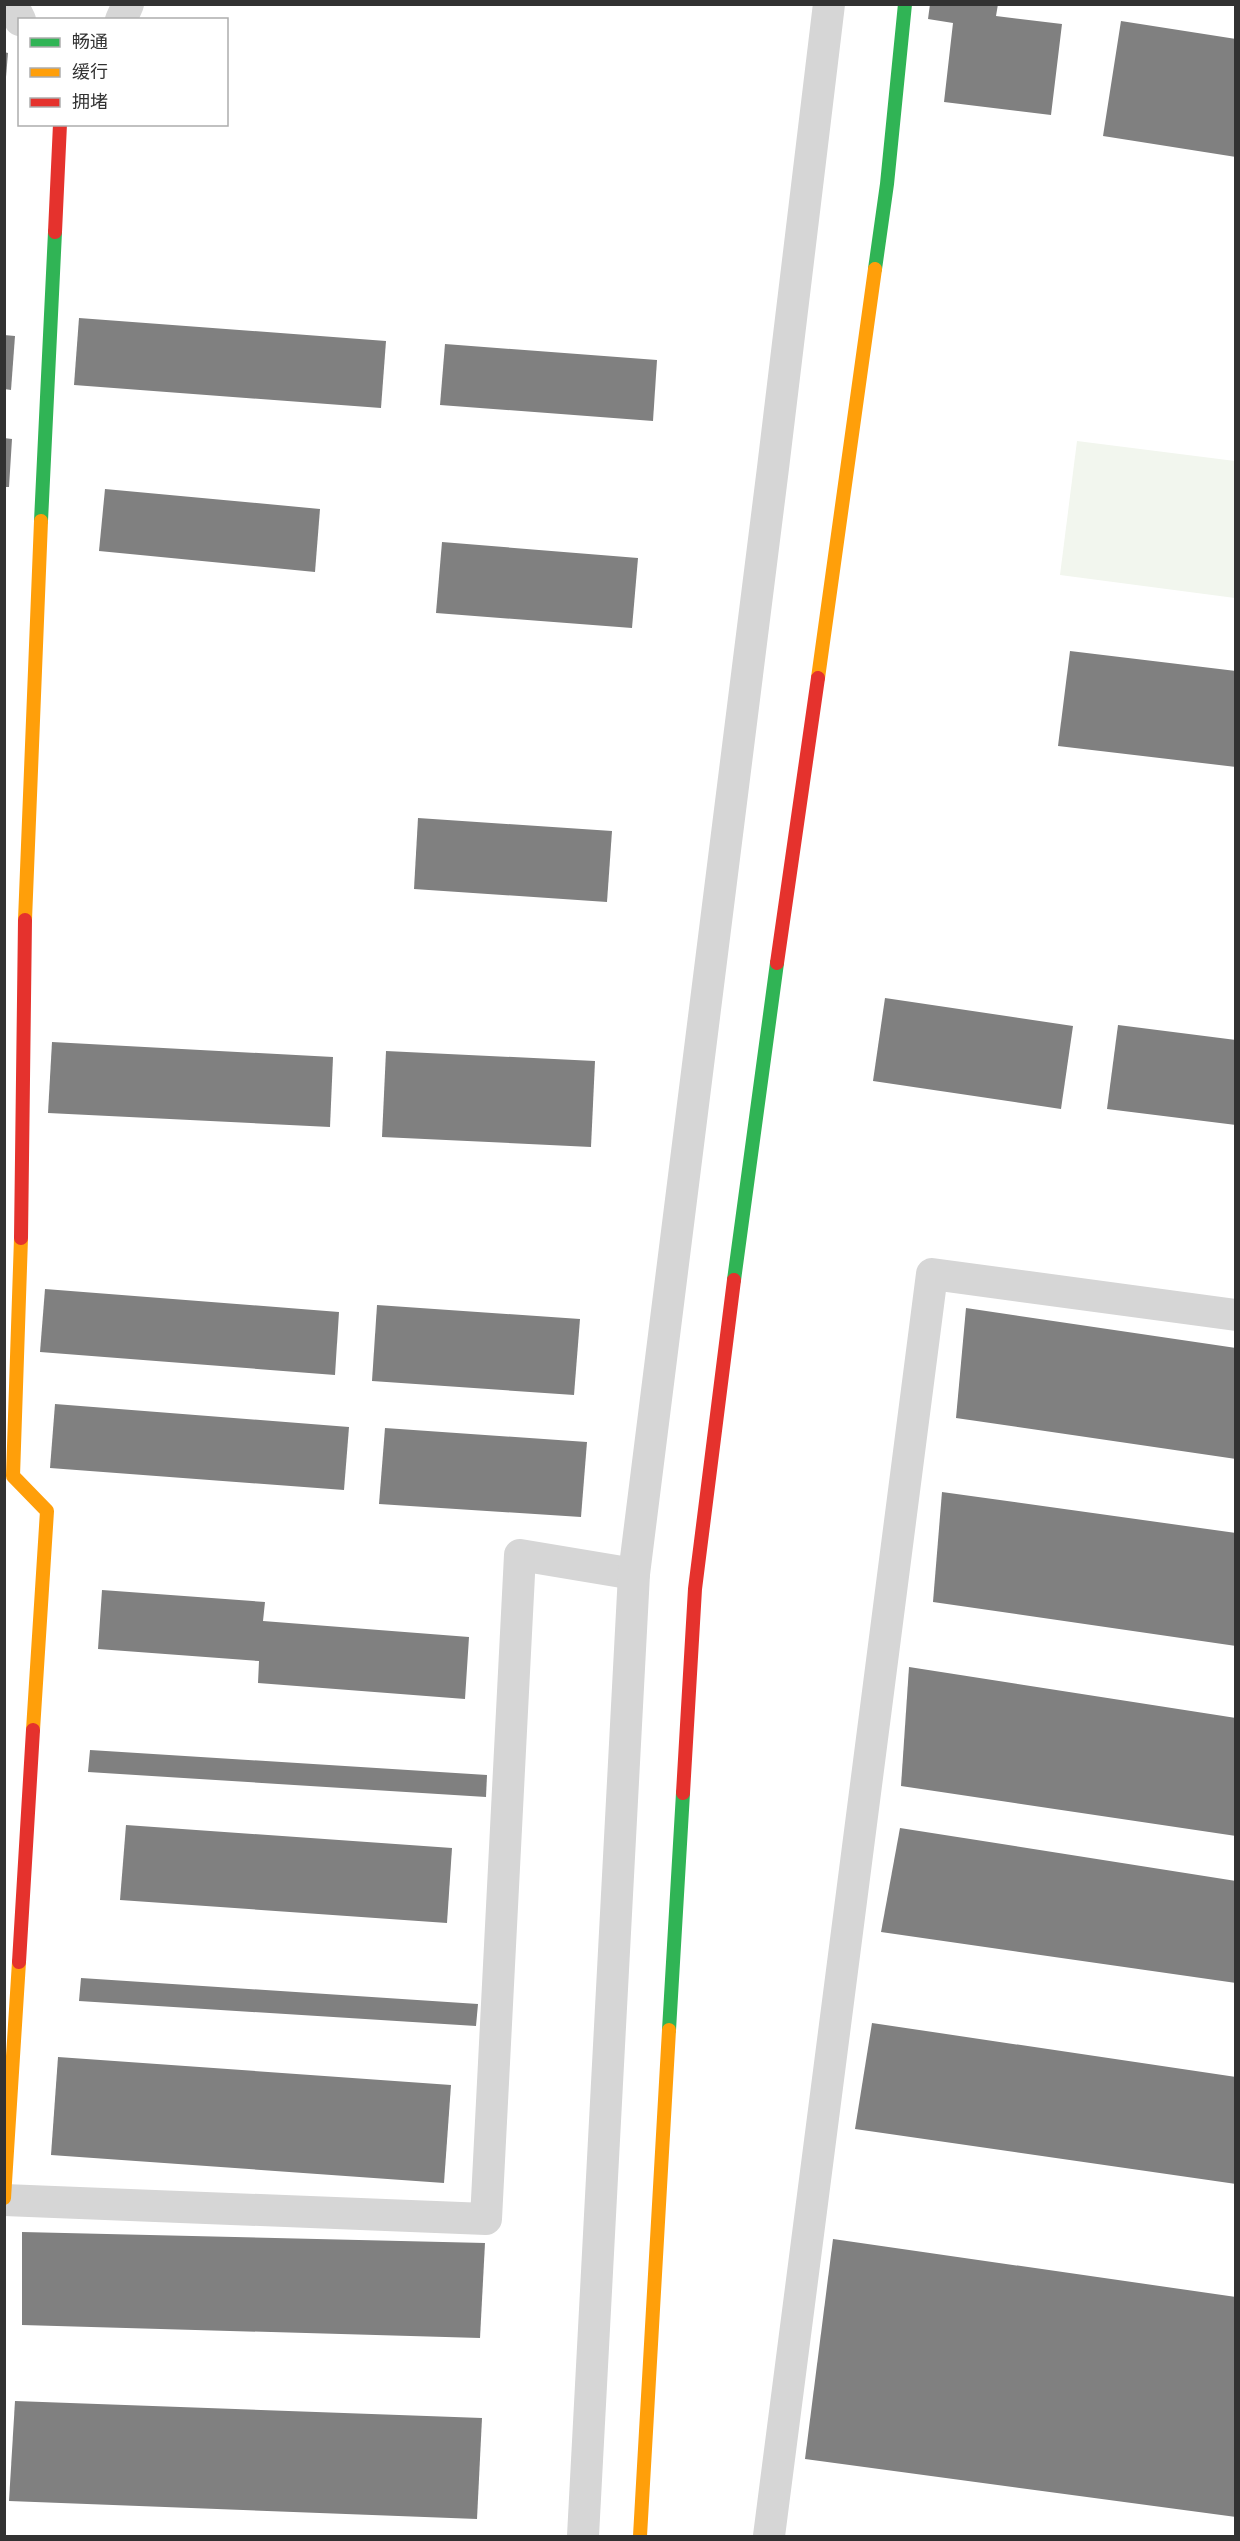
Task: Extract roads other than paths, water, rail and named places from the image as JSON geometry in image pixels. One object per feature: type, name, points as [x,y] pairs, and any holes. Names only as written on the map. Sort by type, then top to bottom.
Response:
[{"type":"street","points":[[12,4],[19,18]]},
{"type":"street","points":[[122,18],[128,4]]},
{"type":"street","points":[[583,2536],[634,1574],[829,4]]},
{"type":"street","points":[[640,2536],[695,1589],[741,1223],[886,184],[905,4]]},
{"type":"street","points":[[60,126],[24,940],[20,1297],[13,1476],[47,1511],[4,2199],[486,2219],[520,1555],[634,1574]]},
{"type":"street","points":[[769,2536],[932,1274],[1236,1315]]}]
